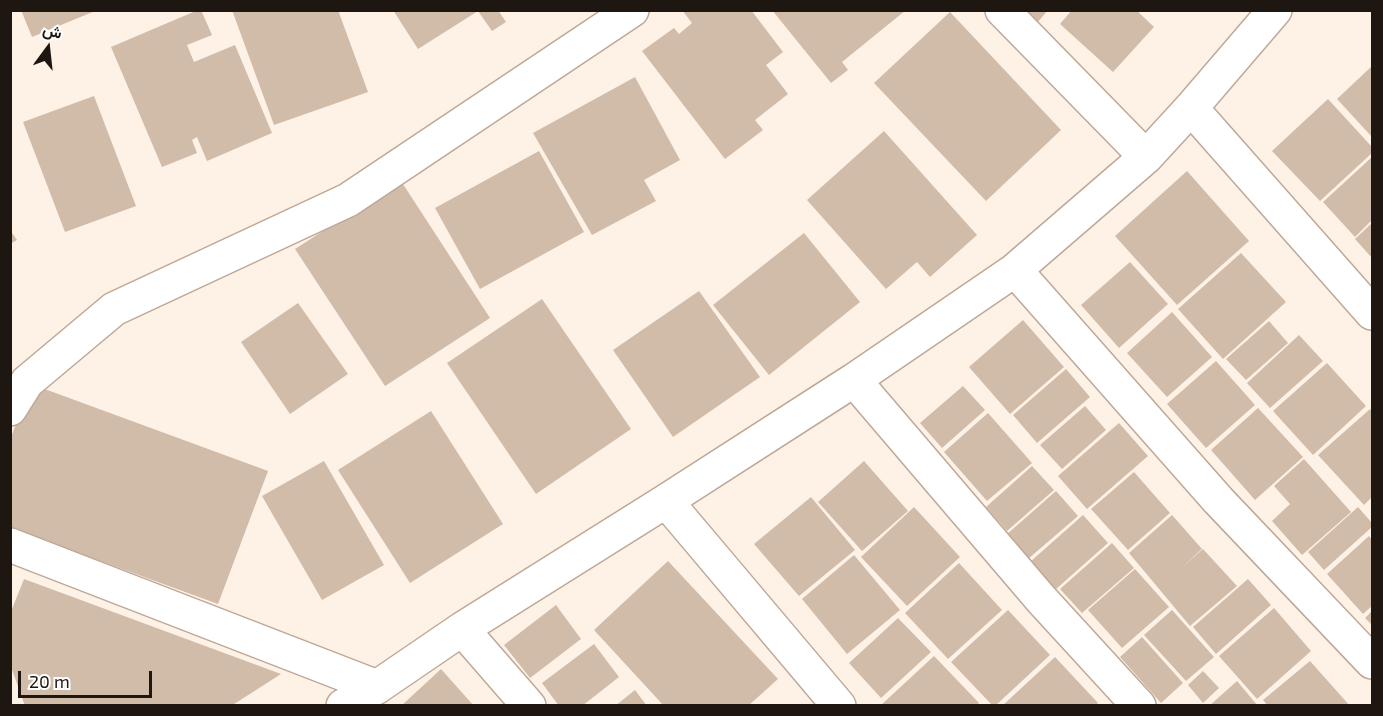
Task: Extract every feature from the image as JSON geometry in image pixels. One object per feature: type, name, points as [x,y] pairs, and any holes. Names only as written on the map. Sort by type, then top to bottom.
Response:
[{"type":"street","points":[[10,409],[27,382],[114,309],[348,200],[632,10]]},
{"type":"street","points":[[1002,10],[1146,157]]},
{"type":"street","points":[[343,705],[377,687],[462,629],[854,380],[1015,270],[1146,157],[1275,10]]},
{"type":"street","points":[[1191,108],[1372,313]]},
{"type":"street","points":[[1015,270],[1218,500],[1372,662]]},
{"type":"street","points":[[854,380],[1041,599],[1139,705]]},
{"type":"street","points":[[666,501],[839,705]]},
{"type":"street","points":[[10,545],[377,687]]},
{"type":"street","points":[[462,629],[529,705]]},
{"type":"building","points":[[21,10],[95,10],[95,11],[32,37]]},
{"type":"building","points":[[201,10],[212,35],[187,45],[194,62],[235,45],[272,133],[207,161],[197,137],[192,140],[197,153],[162,167],[111,47]]},
{"type":"building","points":[[232,10],[338,10],[368,92],[274,125]]},
{"type":"building","points":[[393,10],[498,10],[506,22],[492,31],[478,11],[418,49]]},
{"type":"building","points":[[682,10],[751,10],[783,52],[766,65],[788,94],[755,120],[763,130],[725,159],[642,51],[674,28],[679,34],[692,23]]},
{"type":"building","points":[[772,10],[906,10],[842,62],[848,70],[831,83]]},
{"type":"building","points":[[1023,10],[1048,10],[1037,23]]},
{"type":"building","points":[[1072,10],[1136,10],[1154,27],[1113,72],[1060,24]]},
{"type":"building","points":[[950,12],[1061,130],[986,201],[874,83]]},
{"type":"building","points":[[1372,66],[1372,137],[1337,99]]},
{"type":"building","points":[[635,77],[680,160],[644,180],[656,201],[592,235],[533,133]]},
{"type":"building","points":[[94,96],[136,206],[65,232],[23,122]]},
{"type":"building","points":[[1328,99],[1372,147],[1372,153],[1320,201],[1272,151]]},
{"type":"building","points":[[884,131],[977,235],[930,277],[917,262],[886,289],[807,200]]},
{"type":"building","points":[[539,151],[584,232],[480,289],[435,208]]},
{"type":"building","points":[[1372,157],[1372,220],[1355,237],[1323,202]]},
{"type":"building","points":[[1187,171],[1249,241],[1177,305],[1115,236]]},
{"type":"building","points":[[401,181],[490,318],[385,386],[295,249]]},
{"type":"building","points":[[1372,223],[1372,258],[1355,239]]},
{"type":"building","points":[[10,230],[17,240],[10,244]]},
{"type":"building","points":[[804,233],[860,302],[769,375],[713,305]]},
{"type":"building","points":[[1241,253],[1286,302],[1223,359],[1178,309]]},
{"type":"building","points":[[1130,262],[1168,304],[1119,348],[1081,305]]},
{"type":"building","points":[[699,291],[760,377],[673,437],[613,350]]},
{"type":"building","points":[[542,299],[631,429],[536,494],[447,363]]},
{"type":"building","points":[[298,303],[348,374],[290,414],[241,342]]},
{"type":"building","points":[[1172,312],[1212,357],[1167,397],[1127,353]]},
{"type":"building","points":[[1023,320],[1064,367],[1010,414],[969,367]]},
{"type":"building","points":[[1269,321],[1288,343],[1246,380],[1226,359]]},
{"type":"building","points":[[1299,335],[1323,361],[1270,408],[1247,383]]},
{"type":"building","points":[[1216,361],[1255,405],[1206,448],[1167,404]]},
{"type":"building","points":[[1327,363],[1366,406],[1313,455],[1273,411]]},
{"type":"building","points":[[1066,369],[1090,397],[1037,443],[1013,415]]},
{"type":"building","points":[[31,384],[268,471],[218,604],[10,528],[10,440]]},
{"type":"building","points":[[963,386],[985,410],[942,448],[920,423]]},
{"type":"building","points":[[1085,406],[1106,430],[1062,469],[1040,445]]},
{"type":"building","points":[[1258,408],[1303,457],[1255,500],[1211,450]]},
{"type":"building","points":[[1370,409],[1372,412],[1372,497],[1364,505],[1318,455]]},
{"type":"building","points":[[431,411],[503,524],[410,583],[338,470]]},
{"type":"building","points":[[988,413],[1032,463],[987,501],[944,452]]},
{"type":"building","points":[[1119,423],[1148,456],[1087,509],[1058,476]]},
{"type":"building","points":[[1304,459],[1351,512],[1302,555],[1272,521],[1290,504],[1274,486]]},
{"type":"building","points":[[324,461],[384,565],[322,600],[262,496]]},
{"type":"building","points":[[864,461],[908,511],[862,551],[818,502]]},
{"type":"building","points":[[1032,466],[1054,490],[1007,531],[986,507]]},
{"type":"building","points":[[1134,472],[1170,513],[1128,550],[1091,509]]},
{"type":"building","points":[[1056,491],[1078,516],[1028,559],[1006,535]]},
{"type":"building","points":[[811,497],[855,550],[799,596],[754,544]]},
{"type":"building","points":[[914,507],[960,557],[907,606],[861,557]]},
{"type":"building","points":[[1358,507],[1372,523],[1372,527],[1324,570],[1308,552]]},
{"type":"building","points":[[1083,515],[1108,543],[1055,590],[1030,562]]},
{"type":"building","points":[[1172,515],[1202,549],[1179,570],[1203,549],[1237,586],[1190,626],[1129,553]]},
{"type":"building","points":[[1369,536],[1372,540],[1372,606],[1363,614],[1327,574]]},
{"type":"building","points":[[1112,543],[1134,568],[1082,613],[1060,589]]},
{"type":"building","points":[[854,555],[900,610],[847,654],[802,599]]},
{"type":"building","points":[[668,561],[778,679],[748,706],[664,706],[594,630]]},
{"type":"building","points":[[959,563],[1002,610],[948,659],[905,613]]},
{"type":"building","points":[[1135,569],[1169,607],[1122,648],[1088,610]]},
{"type":"building","points":[[24,579],[281,674],[231,706],[25,706],[10,664],[10,614]]},
{"type":"building","points":[[1248,579],[1271,605],[1216,654],[1193,627]]},
{"type":"building","points":[[556,605],[581,639],[530,678],[504,645]]},
{"type":"building","points":[[1274,608],[1311,651],[1257,699],[1219,656]]},
{"type":"building","points":[[1008,610],[1050,655],[993,706],[951,662]]},
{"type":"building","points":[[1172,610],[1214,657],[1186,681],[1144,635]]},
{"type":"building","points":[[1372,611],[1372,625],[1365,618]]},
{"type":"building","points":[[898,618],[931,652],[881,698],[849,663]]},
{"type":"building","points":[[1142,637],[1183,683],[1161,703],[1120,657]]},
{"type":"building","points":[[594,644],[619,677],[582,706],[559,706],[542,683]]},
{"type":"building","points":[[934,656],[979,703],[976,706],[880,706]]},
{"type":"building","points":[[1055,657],[1098,703],[1095,706],[1002,706]]},
{"type":"building","points":[[1310,661],[1350,706],[1268,706],[1263,700]]},
{"type":"building","points":[[441,669],[474,706],[401,706]]},
{"type":"building","points":[[1203,671],[1219,688],[1203,703],[1188,685]]},
{"type":"building","points":[[1237,681],[1258,706],[1209,706]]},
{"type":"building","points":[[635,690],[647,706],[615,706]]}]
